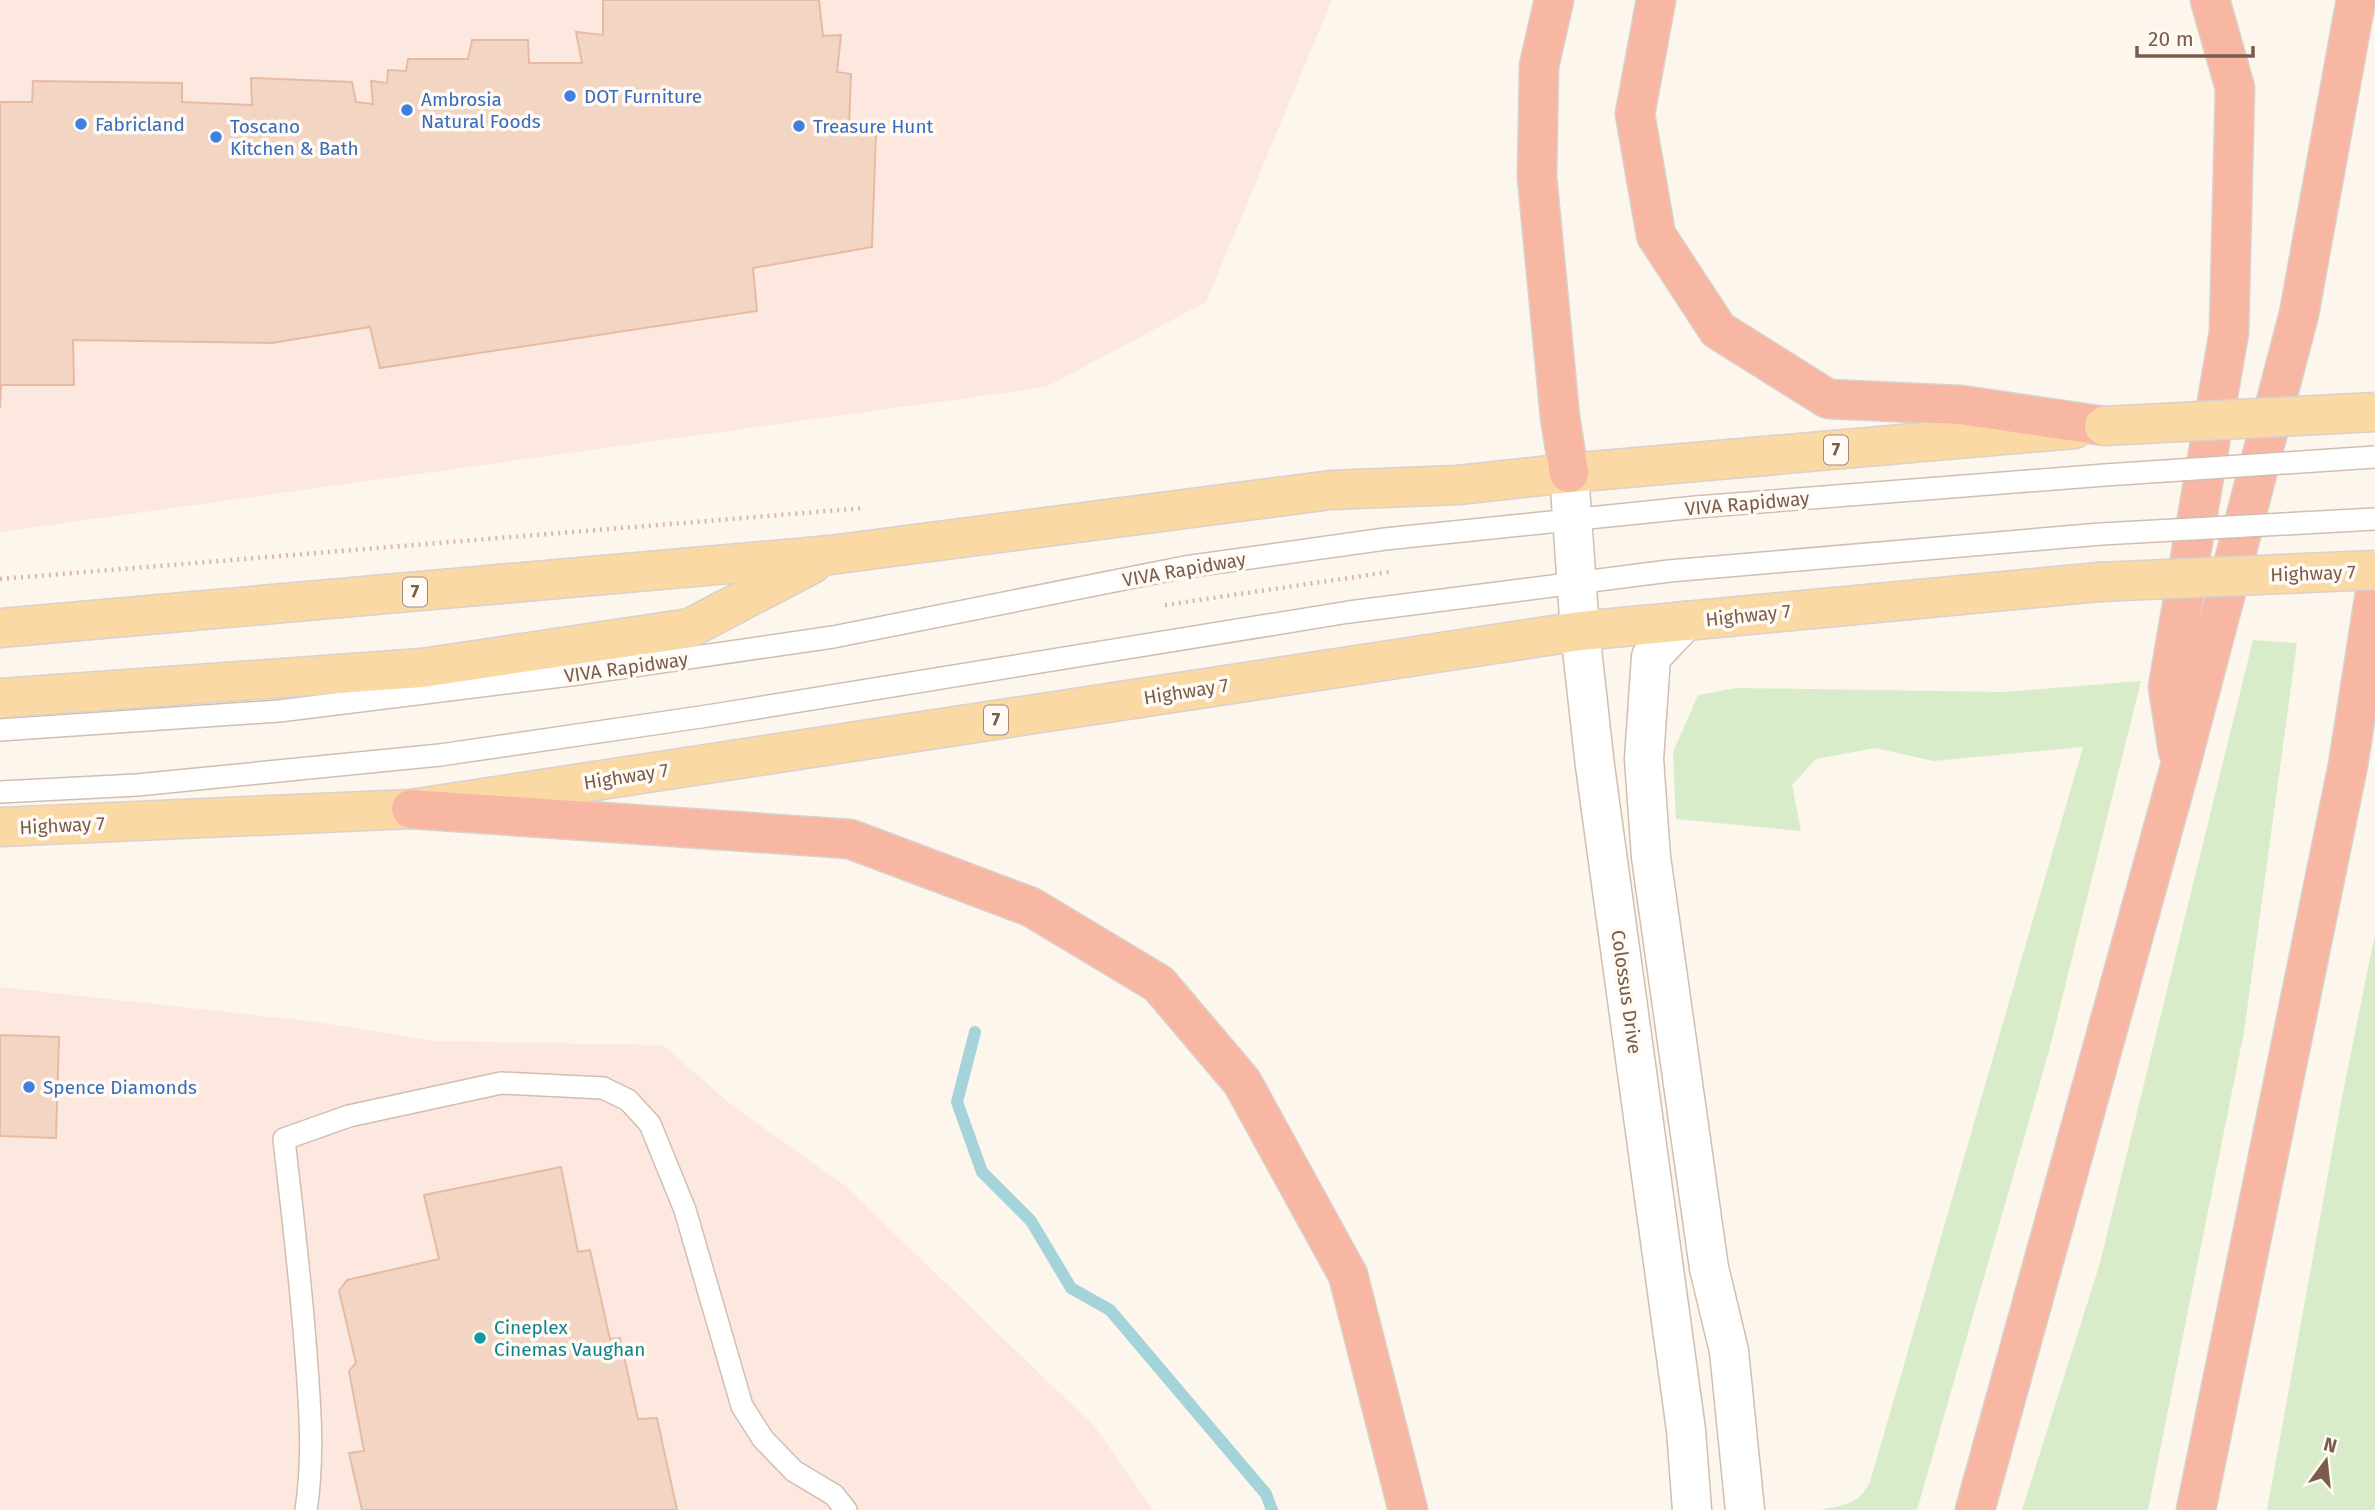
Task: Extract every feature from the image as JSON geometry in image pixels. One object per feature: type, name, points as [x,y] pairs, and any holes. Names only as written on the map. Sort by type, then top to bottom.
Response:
[{"type":"highway","points":[[1555,0],[1539,66],[1537,177],[1560,417],[1569,473]]},
{"type":"highway","points":[[1656,0],[1635,114],[1656,234],[1718,330],[1828,399],[1960,405],[2104,426]]},
{"type":"highway","points":[[2180,767],[2168,687],[2229,332],[2235,88],[2210,0]]},
{"type":"highway","points":[[1975,1510],[2180,767],[2299,314],[2357,0]]},
{"type":"highway","points":[[2196,1510],[2348,765],[2375,593]]},
{"type":"highway","points":[[411,809],[850,839],[1031,907],[1159,985],[1242,1082],[1348,1275],[1408,1510]]},
{"type":"main road","name":"7","points":[[0,628],[830,555],[1331,490],[1458,485],[2104,426],[2375,412]]},
{"type":"main road","points":[[0,698],[422,668],[690,628],[830,555]]},
{"type":"main road","name":"Highway 7","points":[[0,827],[411,809],[1580,631],[2099,582],[2375,570]]},
{"type":"street","name":"Colossus Drive","points":[[1569,473],[1580,631],[1595,766],[1686,1430],[1692,1510]]},
{"type":"street","points":[[1685,621],[1651,657],[1644,759],[1651,857],[1709,1268],[1729,1351],[1745,1510]]},
{"type":"lane","name":"VIVA Rapidway","points":[[0,730],[279,710],[578,674],[833,637],[1185,567],[1385,539],[1696,507],[2375,457]]},
{"type":"lane","points":[[0,792],[137,785],[440,755],[714,715],[1349,612],[1669,571],[2101,534],[2375,520]]},
{"type":"lane","points":[[306,1510],[311,1480],[309,1390],[300,1276],[284,1139],[349,1116],[501,1083],[603,1088],[628,1100],[650,1124],[685,1210],[742,1406],[763,1439],[794,1471],[834,1495],[846,1510]]},
{"type":"path","points":[[0,579],[871,508]]},
{"type":"shaded area","points":[[0,0],[1332,0],[1206,302],[1046,387],[0,532]]},
{"type":"shaded area","points":[[0,987],[316,1022],[434,1041],[663,1045],[734,1107],[843,1184],[1095,1427],[1153,1510],[0,1510]]},
{"type":"green space","points":[[2253,640],[2297,643],[2244,1032],[2148,1510],[2022,1510],[2100,1263]]},
{"type":"green space","points":[[2141,681],[2049,1051],[1917,1510],[1822,1510],[1855,1500],[1870,1482],[2083,747],[1934,761],[1875,748],[1816,759],[1792,785],[1801,831],[1676,819],[1673,752],[1698,695],[1737,688],[2002,692]]},
{"type":"green space","points":[[2375,934],[2375,1510],[2267,1510],[2342,1097]]},
{"type":"building","points":[[603,0],[819,0],[823,36],[841,35],[837,72],[851,74],[849,128],[876,132],[872,247],[753,268],[757,311],[380,368],[370,327],[272,343],[73,340],[74,385],[1,385],[0,408],[0,102],[32,102],[33,81],[182,83],[182,102],[252,105],[251,78],[352,82],[356,102],[373,104],[371,81],[387,83],[388,70],[406,71],[408,59],[468,59],[472,40],[528,40],[529,63],[582,63],[576,32],[603,35]]},
{"type":"building","name":"Spence Diamonds","points":[[0,1035],[59,1037],[56,1138],[0,1136]]},
{"type":"building","name":"Cineplex Cinemas Vaughan","points":[[561,1167],[578,1252],[590,1250],[610,1339],[620,1338],[638,1419],[657,1418],[677,1510],[362,1510],[349,1453],[364,1451],[349,1371],[356,1363],[339,1291],[347,1280],[439,1259],[424,1195]]},
{"type":"waterway","points":[[975,1032],[957,1102],[982,1172],[1031,1221],[1071,1288],[1110,1310],[1266,1494],[1272,1510]]},
{"type":"place","name":"DOT Furniture","points":[[570,96]]},
{"type":"place","name":"Ambrosia Natural Foods","points":[[407,110]]},
{"type":"place","name":"Fabricland","points":[[81,124]]},
{"type":"place","name":"Treasure Hunt","points":[[799,126]]},
{"type":"place","name":"Toscano Kitchen & Bath","points":[[216,137]]},
{"type":"place","name":"Spence Diamonds","points":[[29,1087]]},
{"type":"place","name":"Cineplex Cinemas Vaughan","points":[[480,1338]]}]
